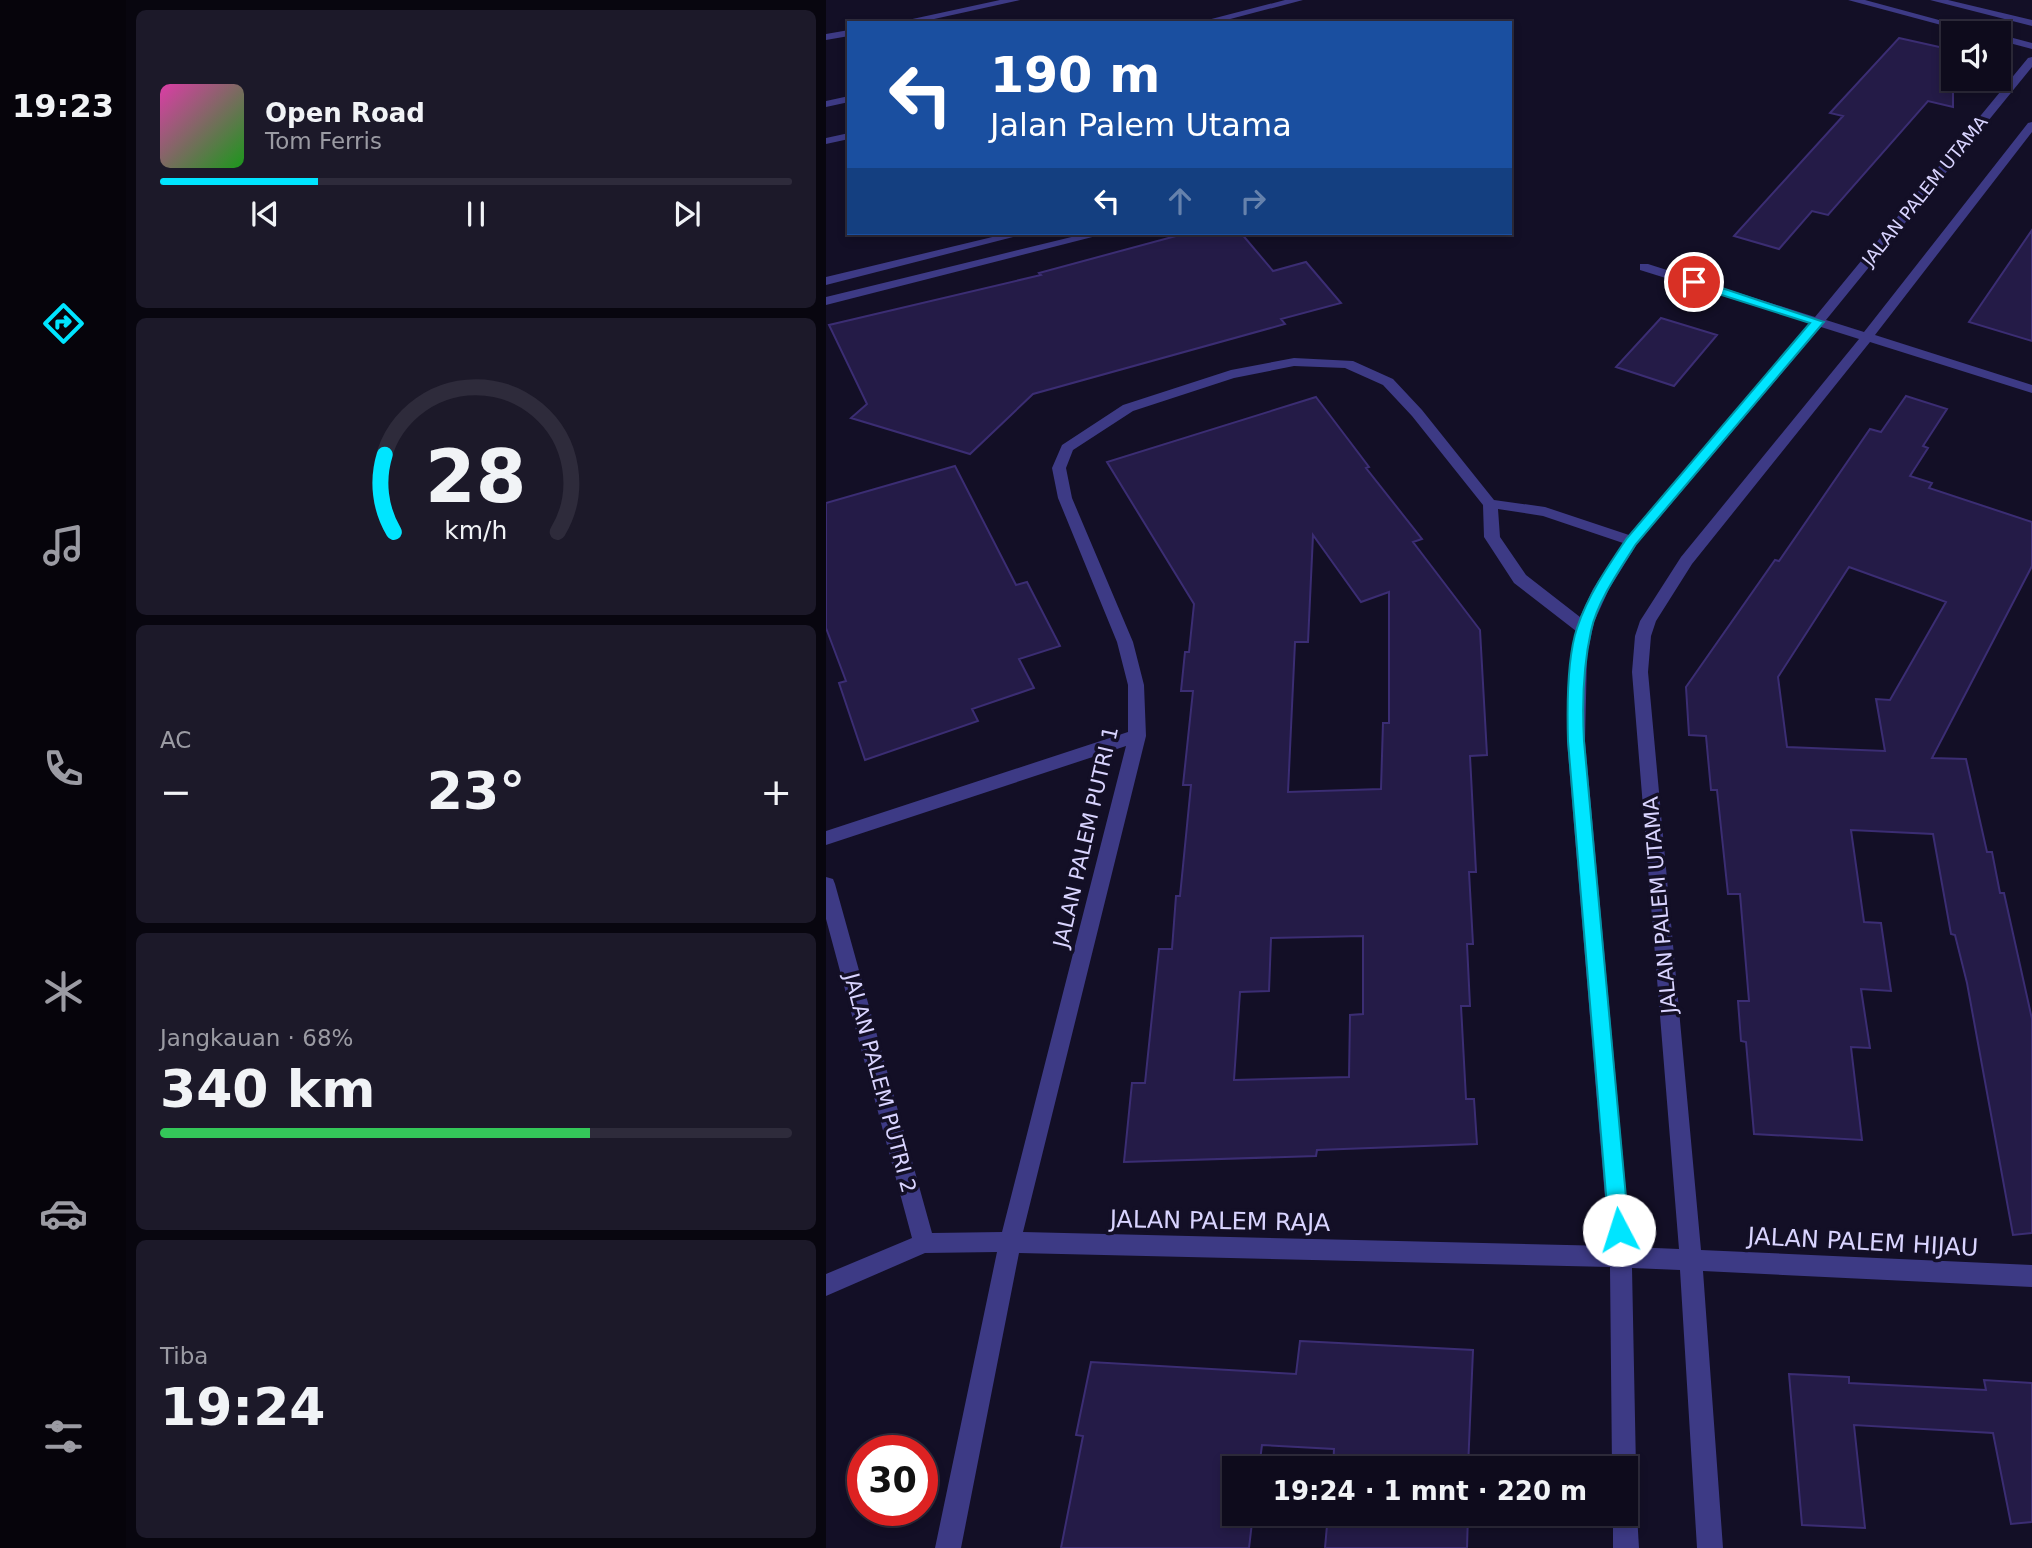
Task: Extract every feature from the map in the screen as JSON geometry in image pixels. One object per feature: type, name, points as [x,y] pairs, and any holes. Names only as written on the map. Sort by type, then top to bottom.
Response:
[{"type":"street","points":[[909,21],[1015,0]]},
{"type":"street","points":[[1209,21],[1298,0]]},
{"type":"street","points":[[1853,0],[1941,23]]},
{"type":"street","points":[[1935,0],[2032,23]]},
{"type":"street","points":[[826,37],[847,33]]},
{"type":"street","points":[[2011,40],[2032,46]]},
{"type":"street","name":"JALAN PALEM UTAMA","points":[[1624,1456],[1622,1257],[1576,741],[1575,701],[1584,629],[1609,575],[1632,541],[1818,322],[2032,60]]},
{"type":"street","points":[[826,104],[847,99]]},
{"type":"street","name":"JALAN PALEM UTAMA","points":[[1710,1548],[1691,1261],[1640,672],[1643,636],[1658,603],[1686,561],[1867,337],[2032,125]]},
{"type":"street","points":[[826,141],[847,136]]},
{"type":"street","points":[[826,281],[1015,235]]},
{"type":"street","points":[[826,301],[1094,235]]},
{"type":"street","points":[[1644,267],[2032,389]]},
{"type":"street","name":"JALAN PALEM PUTRI 1","points":[[948,1548],[1010,1242],[1137,736],[1136,685],[1125,642],[1065,498],[1059,468],[1067,448],[1128,408],[1231,374],[1294,362],[1348,364],[1388,382],[1417,413],[1490,504]]},
{"type":"street","points":[[1584,629],[1520,579],[1492,537],[1490,504],[1521,505],[1553,513],[1632,541]]},
{"type":"street","points":[[826,838],[1137,736]]},
{"type":"street","name":"JALAN PALEM PUTRI 2","points":[[826,884],[924,1243]]},
{"type":"street","name":"JALAN PALEM RAJA","points":[[826,1285],[924,1243],[1010,1242],[1691,1261]]},
{"type":"street","name":"JALAN PALEM HIJAU","points":[[1691,1261],[2032,1276]]},
{"type":"street","points":[[1625,1526],[1626,1548]]},
{"type":"building","points":[[1899,38],[1941,47],[1941,91],[1953,91],[1953,107],[1928,101],[1828,215],[1812,211],[1779,249],[1734,236],[1843,116],[1830,113]]},
{"type":"building","points":[[2032,230],[2032,341],[1969,322]]},
{"type":"building","points":[[1180,235],[1243,235],[1273,271],[1306,262],[1341,303],[1281,319],[1285,324],[1033,394],[970,454],[851,418],[867,404],[829,325],[1041,275],[1039,273]]},
{"type":"building","points":[[1661,318],[1717,335],[1674,386],[1616,367]]},
{"type":"building","points":[[1906,396],[1947,409],[1923,446],[1928,448],[1910,476],[1932,483],[1929,488],[2032,522],[2032,566],[1932,758],[1966,759],[1987,852],[1992,852],[2000,893],[2004,893],[2032,1019],[2032,1233],[2013,1235],[1967,983],[1955,935],[1951,934],[1933,834],[1851,830],[1864,922],[1881,923],[1891,991],[1861,989],[1870,1048],[1851,1047],[1862,1140],[1754,1134],[1746,1042],[1741,1041],[1738,1001],[1749,1001],[1740,894],[1728,894],[1717,790],[1711,790],[1706,736],[1689,735],[1686,687],[1775,560],[1779,561],[1870,429],[1881,432]],"holes":[[[1849,567],[1946,602],[1890,700],[1876,699],[1885,751],[1787,747],[1778,677]]]},
{"type":"building","points":[[1316,397],[1369,467],[1366,468],[1422,539],[1413,542],[1480,630],[1487,755],[1470,756],[1476,872],[1469,872],[1473,944],[1467,944],[1470,1006],[1461,1006],[1466,1099],[1474,1099],[1477,1144],[1317,1150],[1316,1156],[1124,1162],[1132,1083],[1145,1083],[1159,949],[1172,949],[1176,896],[1180,896],[1191,785],[1183,785],[1193,691],[1181,691],[1185,652],[1189,652],[1194,604],[1107,462]],"holes":[[[1313,535],[1361,602],[1389,592],[1389,723],[1383,723],[1381,789],[1288,792],[1295,642],[1308,642]],[[1363,936],[1363,1014],[1350,1015],[1349,1077],[1234,1080],[1240,992],[1269,991],[1271,938]]]},
{"type":"building","points":[[955,466],[1016,585],[1027,582],[1060,646],[1019,659],[1034,688],[972,709],[978,721],[865,760],[839,683],[846,681],[826,628],[826,503]]},
{"type":"building","points":[[1300,1341],[1473,1350],[1469,1456],[1334,1456],[1334,1449],[1262,1445],[1261,1456],[1222,1456],[1222,1526],[1252,1526],[1249,1548],[1061,1548],[1083,1436],[1076,1435],[1091,1362],[1296,1374]]},
{"type":"building","points":[[1789,1374],[1849,1377],[1849,1383],[1986,1390],[1984,1380],[2032,1383],[2032,1522],[2011,1524],[1993,1433],[1854,1425],[1865,1528],[1802,1525]]},
{"type":"building","points":[[1327,1526],[1468,1526],[1467,1548],[1325,1548]]},
{"type":"route","points":[[1619,1230],[1576,741],[1577,670],[1584,629],[1592,606],[1632,541],[1818,322],[1694,282]]}]
